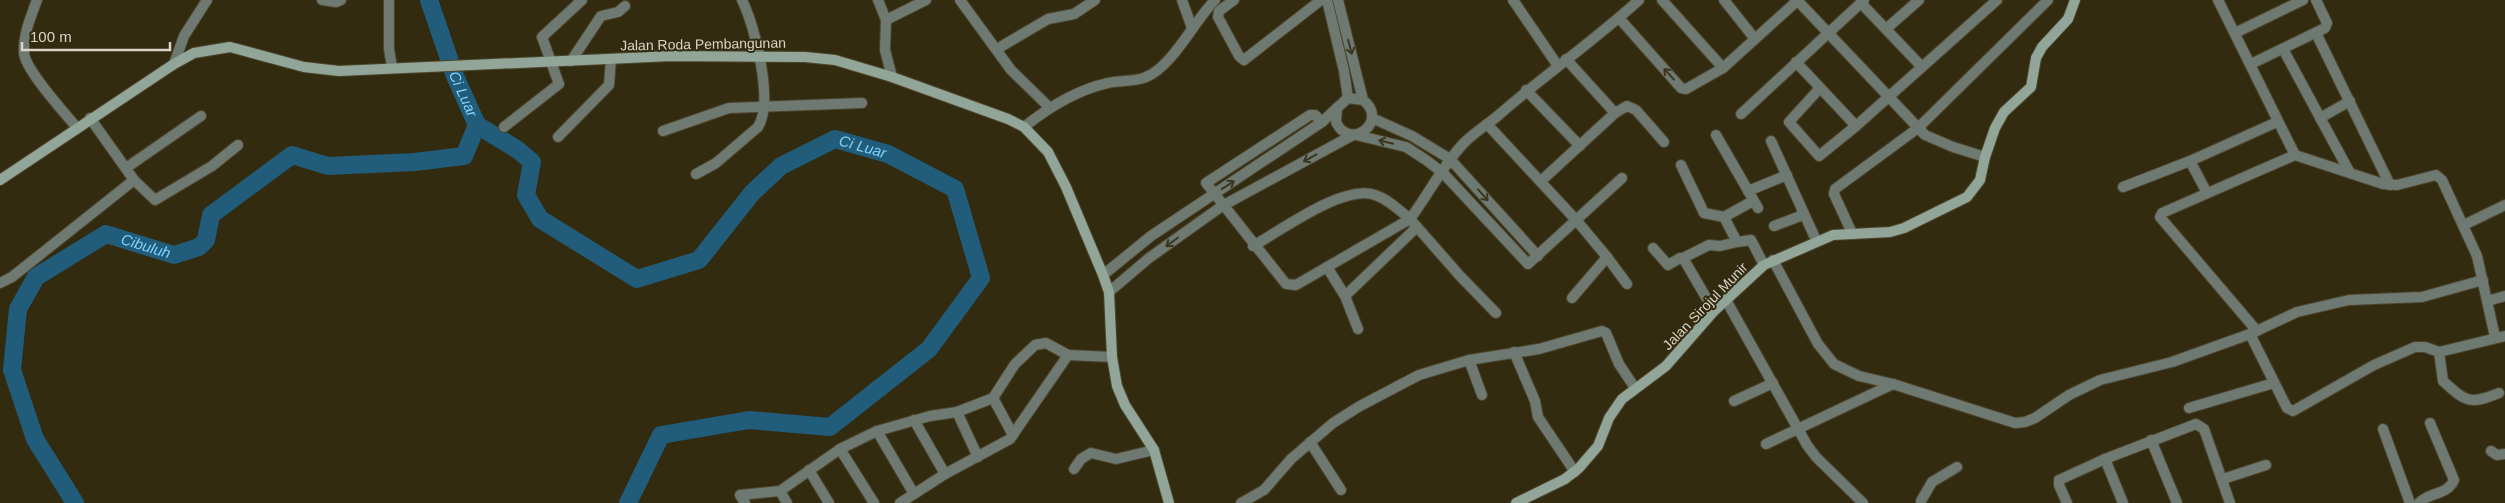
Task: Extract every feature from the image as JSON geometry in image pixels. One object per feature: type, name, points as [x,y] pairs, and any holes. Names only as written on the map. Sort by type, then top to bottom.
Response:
[{"type":"street","points":[[37,0],[25,38],[24,54],[28,67],[77,128]]},
{"type":"street","points":[[174,64],[184,36],[207,0]]},
{"type":"street","points":[[322,0],[336,2],[341,0]]},
{"type":"street","points":[[389,0],[389,49],[392,67]]},
{"type":"street","points":[[504,127],[559,84],[552,61],[542,41],[543,35],[582,0]]},
{"type":"street","points":[[878,0],[886,20],[887,62],[892,78]]},
{"type":"street","points":[[886,20],[926,0]]},
{"type":"street","points":[[960,0],[1011,70],[1049,107]]},
{"type":"street","points":[[997,49],[1048,19],[1074,14],[1095,0]]},
{"type":"street","points":[[1182,0],[1192,28]]},
{"type":"street","points":[[1024,127],[1049,107],[1106,84],[1147,77],[1170,57],[1215,0]]},
{"type":"street","points":[[1234,0],[1219,12],[1218,18],[1239,56],[1244,60],[1321,0]]},
{"type":"street","points":[[1327,0],[1344,71],[1348,98]]},
{"type":"street","points":[[1109,292],[1149,258],[1222,206],[1367,129],[1372,118],[1370,108],[1363,100],[1338,0]]},
{"type":"street","points":[[1513,0],[1562,63],[1614,113]]},
{"type":"street","points":[[1322,122],[1315,115],[1310,115],[1208,180],[1206,185],[1254,246],[1290,286],[1296,285],[1410,218],[1450,159],[1472,134],[1487,124],[1526,90],[1619,18],[1639,0]]},
{"type":"street","points":[[1662,0],[1723,68]]},
{"type":"street","points":[[1724,0],[1755,39]]},
{"type":"street","points":[[1619,18],[1683,89],[1723,68],[1798,0],[1918,128],[1931,139],[1985,157]]},
{"type":"street","points":[[1886,29],[1920,0]]},
{"type":"street","points":[[1820,88],[1789,120],[1790,126],[1819,156],[1889,97],[1996,0]]},
{"type":"street","points":[[1852,233],[1834,191],[1918,128],[2048,0]]},
{"type":"street","name":"Jalan Sirojul Munir","points":[[1516,503],[1575,472],[1598,446],[1614,409],[1635,388],[1666,366],[1714,311],[1768,262],[1816,240],[1833,235],[1871,233],[1904,228],[1956,204],[1976,188],[1985,157],[2001,118],[2031,86],[2036,58],[2042,47],[2068,20],[2075,0]]},
{"type":"street","points":[[2218,0],[2295,155]]},
{"type":"street","points":[[2235,33],[2303,0]]},
{"type":"street","points":[[2251,64],[2325,28],[2327,23],[2316,0]]},
{"type":"street","points":[[696,174],[716,163],[758,127],[762,121],[764,106],[761,56],[745,1]]},
{"type":"street","points":[[1741,114],[1862,2],[1922,67]]},
{"type":"street","points":[[571,61],[601,16],[618,12],[625,6]]},
{"type":"street","points":[[2316,33],[2390,185]]},
{"type":"street","name":"Jalan Roda Pembangunan","points":[[0,180],[90,118],[174,64],[194,53],[230,47],[304,67],[349,71],[392,67],[672,56],[761,56],[835,60],[1008,119],[1024,127],[1048,152],[1066,187],[1109,292],[1112,358],[1120,396],[1154,450],[1169,503]]},
{"type":"street","points":[[2282,49],[2350,173]]},
{"type":"street","points":[[558,137],[609,85],[611,59]]},
{"type":"street","points":[[1796,62],[1856,126]]},
{"type":"street","points":[[1344,71],[1355,67]]},
{"type":"street","points":[[1526,90],[1580,146]]},
{"type":"street","points":[[1103,275],[1151,236],[1322,122],[1348,98],[1363,100]]},
{"type":"street","points":[[2320,118],[2350,101]]},
{"type":"street","points":[[663,132],[721,110],[764,106],[862,103]]},
{"type":"street","points":[[1541,181],[1614,113],[1627,106],[1632,107],[1664,142]]},
{"type":"street","points":[[1336,108],[1335,117],[1338,126],[1344,132],[1406,147],[1442,173],[1524,263],[1530,264],[1622,178]]},
{"type":"street","points":[[126,168],[201,116]]},
{"type":"street","points":[[90,118],[134,180],[153,198],[158,200],[212,166],[238,145]]},
{"type":"street","points":[[1372,118],[1412,136],[1450,159],[1538,256]]},
{"type":"street","points":[[2123,187],[2190,161],[2277,122]]},
{"type":"street","points":[[1487,124],[1541,181],[1607,257],[1627,284]]},
{"type":"street","points":[[1681,165],[1704,213],[1724,217],[1756,205],[1716,135]]},
{"type":"street","points":[[1406,147],[1412,136]]},
{"type":"street","points":[[1771,141],[1816,240]]},
{"type":"street","points":[[2295,155],[2350,173],[2390,185],[2438,176],[2478,256],[2487,301],[2500,337],[2439,352],[2425,346],[2415,346],[2374,365],[2293,411],[2288,408],[2274,383],[2254,332],[2160,219],[2162,213],[2295,155]]},
{"type":"street","points":[[2190,161],[2207,193]]},
{"type":"street","points":[[1748,191],[1787,175]]},
{"type":"street","points":[[0,282],[12,277],[134,180]]},
{"type":"street","points":[[1254,246],[1333,200],[1363,193],[1378,196],[1410,218],[1496,313]]},
{"type":"street","points":[[2464,225],[2505,205]]},
{"type":"street","points":[[1774,226],[1803,215]]},
{"type":"street","points":[[1724,217],[1737,242]]},
{"type":"street","points":[[1344,296],[1418,227]]},
{"type":"street","points":[[1654,248],[1668,265],[1709,245],[1720,246],[1751,240],[1768,262],[1813,335],[1834,364],[1859,376],[1892,384],[2014,423],[2025,422],[2068,395],[2100,380],[2172,362],[2254,332],[2297,312],[2327,303],[2349,300],[2422,297],[2483,280]]},
{"type":"street","points":[[1572,298],[1607,257]]},
{"type":"street","points":[[1683,258],[1714,311]]},
{"type":"street","points":[[1327,267],[1344,296],[1358,329]]},
{"type":"street","points":[[2487,301],[2505,296]]},
{"type":"street","points":[[1726,300],[1816,457],[1863,503]]},
{"type":"street","points":[[1241,503],[1255,500],[1291,459],[1333,423],[1419,375],[1469,360],[1561,344],[1602,331],[1606,333],[1619,364],[1635,388]]},
{"type":"street","points":[[745,503],[740,495],[780,491],[840,448],[877,430],[914,420],[957,412],[993,398],[1015,364],[1035,345],[1046,343],[1068,356],[1112,358]]},
{"type":"street","points":[[1514,352],[1535,402],[1538,417],[1575,472]]},
{"type":"street","points":[[2439,352],[2443,381],[2458,395],[2470,401],[2476,401],[2499,393]]},
{"type":"street","points":[[900,503],[945,474],[1006,442],[1013,435],[1068,356]]},
{"type":"street","points":[[1469,360],[1482,395]]},
{"type":"street","points":[[1734,401],[1773,383]]},
{"type":"street","points":[[2189,408],[2274,383]]},
{"type":"street","points":[[1766,444],[1892,384]]},
{"type":"street","points":[[993,398],[1013,435]]},
{"type":"street","points":[[957,412],[978,457]]},
{"type":"street","points":[[914,420],[945,474]]},
{"type":"street","points":[[2419,503],[2428,496],[2447,489],[2454,480],[2430,423]]},
{"type":"street","points":[[2067,503],[2059,485],[2059,480],[2151,440],[2199,424],[2204,429],[2223,478],[2230,503]]},
{"type":"street","points":[[2382,429],[2410,503]]},
{"type":"street","points":[[877,430],[914,494]]},
{"type":"street","points":[[2151,440],[2177,503]]},
{"type":"street","points":[[1310,442],[1341,490]]},
{"type":"street","points":[[840,448],[874,503]]},
{"type":"street","points":[[1074,469],[1082,459],[1091,454],[1116,459],[1154,450]]},
{"type":"street","points":[[2491,451],[2497,455],[2505,454]]},
{"type":"street","points":[[2105,459],[2123,503]]},
{"type":"street","points":[[2223,478],[2266,465]]},
{"type":"street","points":[[1921,502],[1932,482],[1957,467]]},
{"type":"street","points":[[810,470],[829,503]]},
{"type":"street","points":[[780,491],[787,503]]},
{"type":"waterway","name":"Ci Luar","points":[[429,0],[455,76],[477,125],[518,150],[532,162],[526,195],[540,219],[637,279],[699,260],[752,193],[781,166],[835,139],[888,154],[955,189],[981,278],[929,349],[830,427],[749,420],[661,435],[628,503]]},
{"type":"waterway","name":"Cibuluh","points":[[75,503],[35,439],[12,370],[18,309],[36,277],[106,234],[174,255],[199,247],[206,240],[211,215],[292,155],[328,166],[415,162],[464,156],[477,125]]}]
